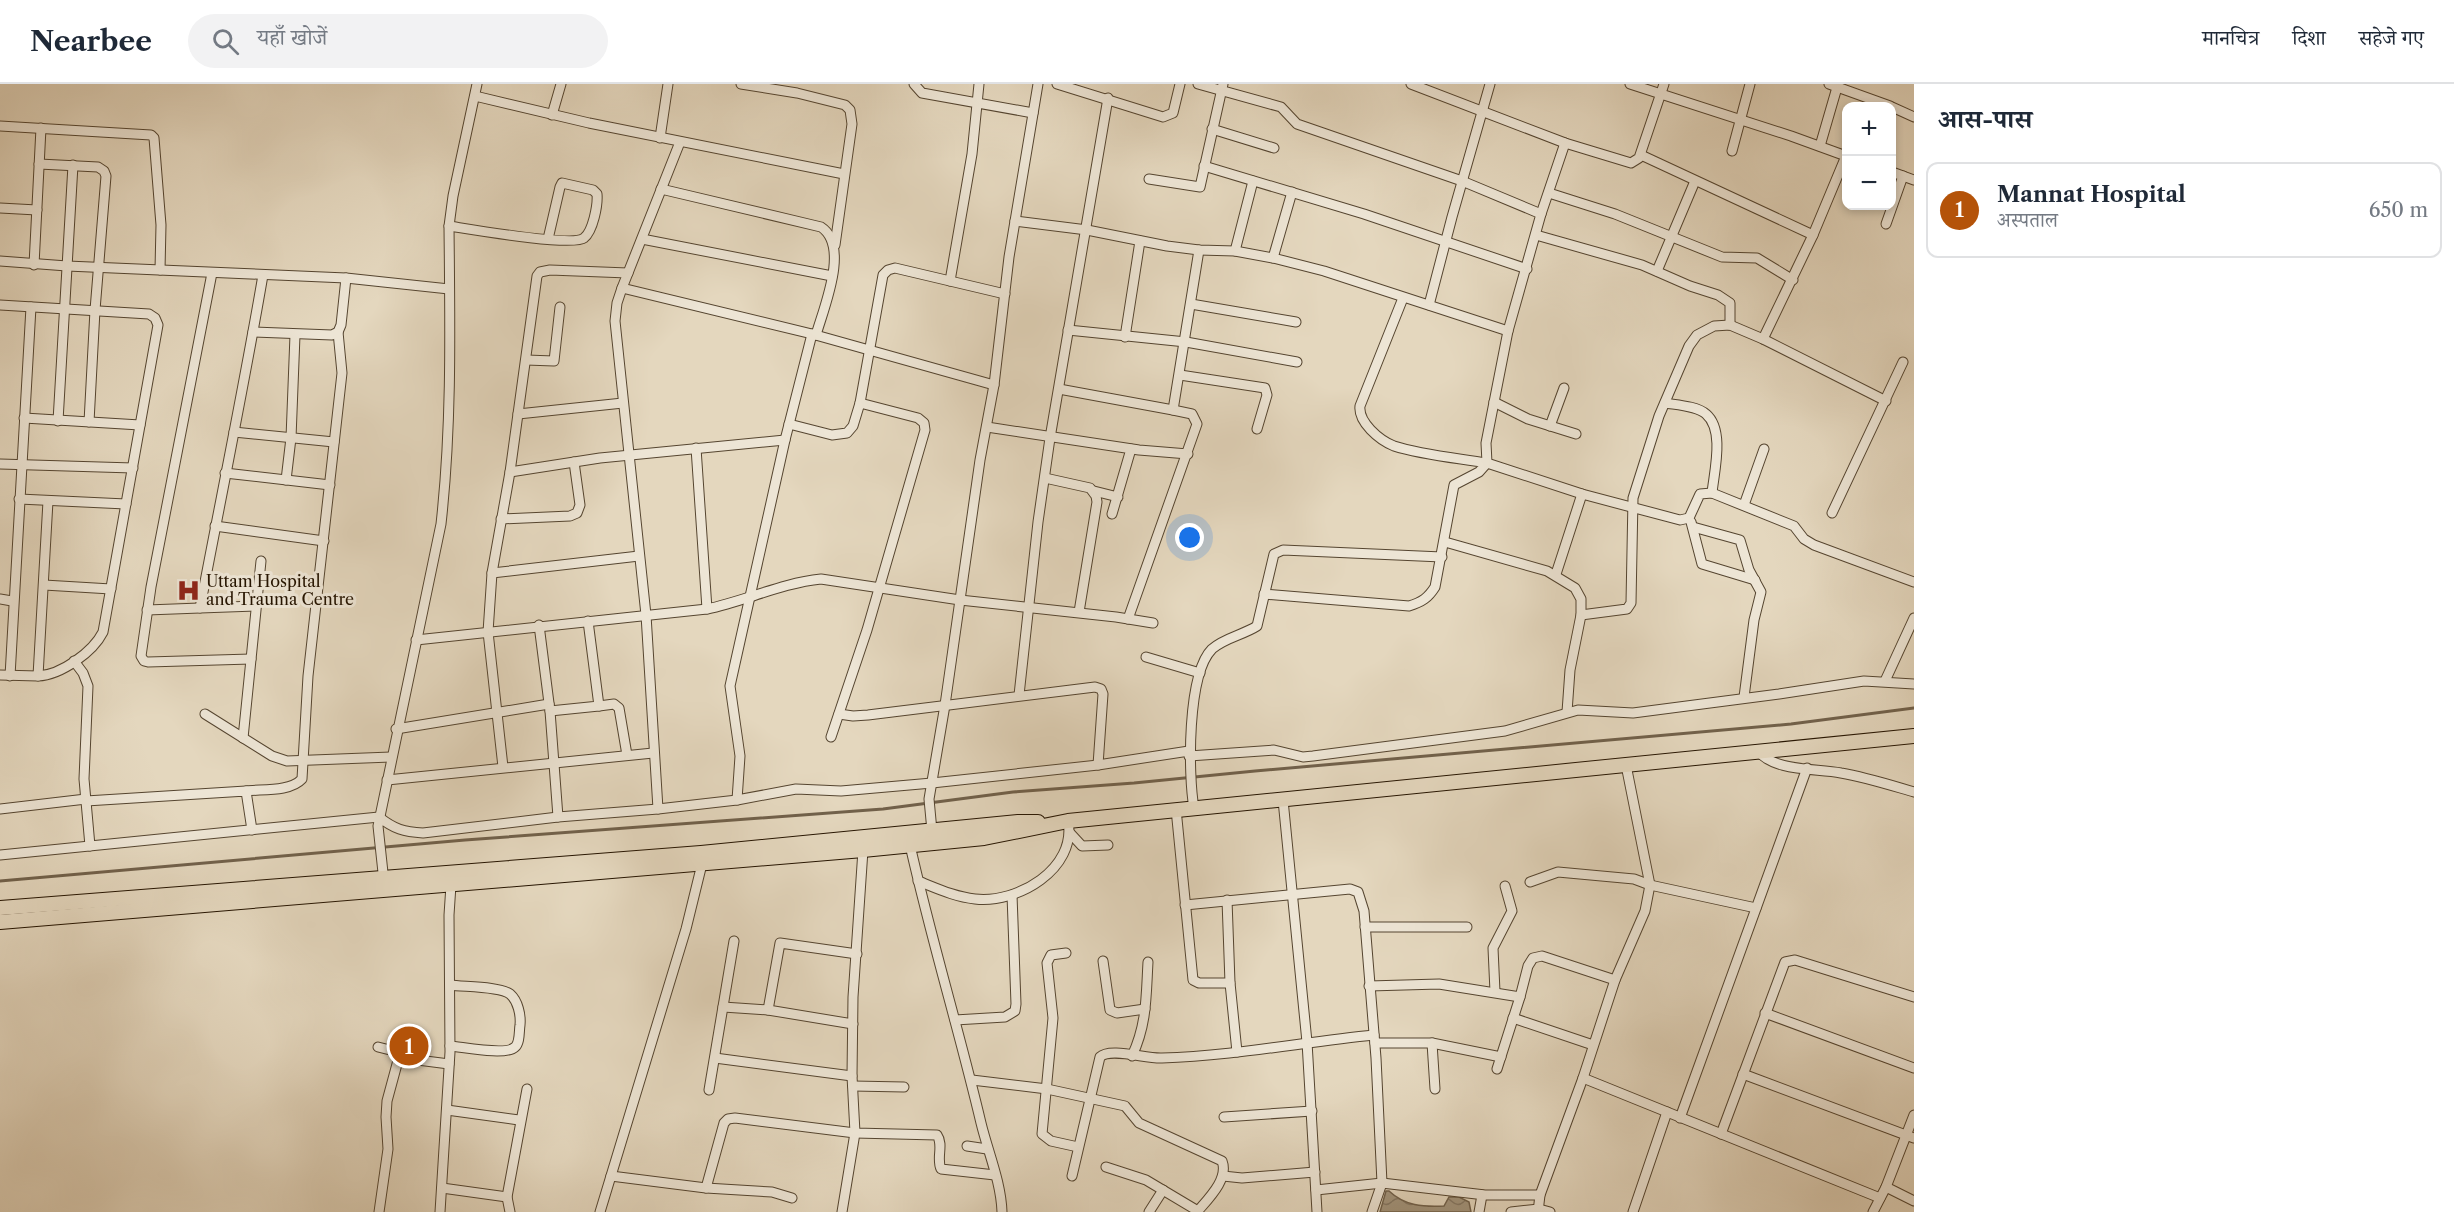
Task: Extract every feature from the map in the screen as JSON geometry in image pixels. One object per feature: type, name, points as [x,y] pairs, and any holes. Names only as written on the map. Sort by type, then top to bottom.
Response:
[{"type":"highway","points":[[0,922],[701,853],[931,825],[1036,821],[1069,827],[1176,809],[1914,736]]},
{"type":"highway","points":[[0,908],[384,884],[451,885],[984,838],[1038,828],[1044,824]]},
{"type":"street","points":[[384,884],[378,822],[441,524],[447,474],[450,352],[449,226],[453,196],[477,84]]},
{"type":"street","points":[[552,115],[561,84]]},
{"type":"street","points":[[660,138],[668,84]]},
{"type":"street","points":[[743,84],[793,92],[844,105],[850,110],[852,124],[834,248]]},
{"type":"street","points":[[793,92],[801,84]]},
{"type":"street","points":[[914,84],[922,93],[1033,113]]},
{"type":"street","points":[[950,281],[972,154],[979,84]]},
{"type":"street","points":[[931,825],[929,799],[994,385],[1015,221],[1038,84]]},
{"type":"street","points":[[1057,84],[1163,117],[1169,117],[1173,113],[1180,84]]},
{"type":"street","points":[[1198,84],[1222,88],[1281,108],[1297,124],[1462,181],[1541,214]]},
{"type":"street","points":[[1411,84],[1565,143],[1631,163],[1640,158],[1664,84]]},
{"type":"street","points":[[1430,305],[1490,84]]},
{"type":"street","points":[[1630,84],[1741,119],[1842,155]]},
{"type":"street","points":[[1732,151],[1750,84]]},
{"type":"street","points":[[1820,147],[1835,85],[1878,102]]},
{"type":"street","points":[[1149,178],[1200,187],[1222,88]]},
{"type":"street","points":[[474,96],[660,138],[844,174]]},
{"type":"street","points":[[1019,695],[1050,438],[1108,98]]},
{"type":"street","points":[[1896,109],[1914,117]]},
{"type":"street","points":[[0,126],[151,135],[154,138],[161,225],[160,270]]},
{"type":"street","points":[[34,265],[41,128]]},
{"type":"street","points":[[1212,129],[1274,148]]},
{"type":"street","points":[[658,809],[646,615],[615,321],[622,288],[680,142]]},
{"type":"street","points":[[1264,594],[1409,606],[1421,603],[1429,597],[1435,587],[1442,557],[1454,484],[1479,472],[1486,463],[1486,443],[1508,331],[1541,214],[1565,143]]},
{"type":"street","points":[[1641,155],[1813,235]]},
{"type":"street","points":[[39,164],[98,167],[104,171],[106,176],[89,422]]},
{"type":"street","points":[[58,420],[73,165]]},
{"type":"street","points":[[1204,166],[1292,192],[1527,269]]},
{"type":"street","points":[[1763,339],[1813,235],[1842,166]]},
{"type":"street","points":[[1896,173],[1914,180]]},
{"type":"street","points":[[1886,224],[1903,176]]},
{"type":"street","points":[[1235,251],[1253,181]]},
{"type":"street","points":[[1657,271],[1695,181]]},
{"type":"street","points":[[449,226],[548,239],[576,241],[586,236],[598,201],[594,190],[562,183],[548,239]]},
{"type":"street","points":[[661,189],[821,227],[828,232],[836,259],[785,440],[730,686],[740,756],[736,800]]},
{"type":"street","points":[[1273,258],[1292,192]]},
{"type":"street","points":[[1549,193],[1615,214],[1722,258],[1757,258],[1792,280]]},
{"type":"street","points":[[0,208],[37,210]]},
{"type":"street","points":[[1015,221],[1087,230],[1199,250],[1235,251],[1273,258],[1324,271],[1508,331]]},
{"type":"street","points":[[1536,235],[1617,257],[1726,299],[1732,310],[1730,325]]},
{"type":"street","points":[[642,239],[832,276]]},
{"type":"street","points":[[1125,337],[1140,241]]},
{"type":"street","points":[[1173,410],[1199,250]]},
{"type":"street","points":[[0,261],[34,265],[346,278],[449,289]]},
{"type":"street","points":[[789,424],[841,435],[847,433],[853,426],[860,403],[883,275],[888,270],[896,268],[1005,294]]},
{"type":"street","points":[[503,767],[488,632],[492,573],[510,472],[537,276],[540,272],[550,270],[628,273]]},
{"type":"street","points":[[212,273],[147,610],[141,656],[144,661],[251,659]]},
{"type":"street","points":[[200,608],[263,275]]},
{"type":"street","points":[[0,809],[86,800],[246,790],[297,784],[302,779],[302,760],[342,373],[338,332],[341,326],[346,278]]},
{"type":"street","points":[[622,288],[814,334],[994,385]]},
{"type":"street","points":[[1403,298],[1360,406],[1364,423],[1392,445],[1486,463],[1582,494],[1691,523],[1740,540],[1749,570],[1760,586],[1761,599],[1754,620],[1744,697]]},
{"type":"street","points":[[1191,304],[1296,322]]},
{"type":"street","points":[[0,305],[149,314],[155,318],[158,325],[103,632],[97,643],[63,670],[49,676],[5,675],[32,307]]},
{"type":"street","points":[[526,360],[554,361],[560,307]]},
{"type":"street","points":[[1581,615],[1629,608],[1631,603],[1631,508],[1665,403],[1689,346],[1697,335],[1714,326],[1730,325],[1763,339],[1886,401]]},
{"type":"street","points":[[1068,330],[1185,342],[1297,362]]},
{"type":"street","points":[[253,332],[327,337],[338,332]]},
{"type":"street","points":[[286,480],[291,438],[295,335]]},
{"type":"street","points":[[1832,513],[1903,362]]},
{"type":"street","points":[[1180,375],[1265,388],[1267,395],[1257,429]]},
{"type":"street","points":[[1550,426],[1564,387]]},
{"type":"street","points":[[1059,389],[1192,414],[1196,419],[1197,424],[1188,454],[1161,522],[1128,619]]},
{"type":"street","points":[[1494,402],[1518,414],[1576,434]]},
{"type":"street","points":[[518,414],[622,403]]},
{"type":"street","points":[[831,737],[879,588],[925,430],[924,423],[918,418],[860,403]]},
{"type":"street","points":[[1665,403],[1700,411],[1711,419],[1718,446],[1712,493]]},
{"type":"street","points":[[24,418],[140,425]]},
{"type":"street","points":[[987,428],[1131,449],[1188,454]]},
{"type":"street","points":[[234,432],[334,442]]},
{"type":"street","points":[[510,472],[574,462],[785,440]]},
{"type":"street","points":[[696,448],[707,609]]},
{"type":"street","points":[[1112,514],[1131,449]]},
{"type":"street","points":[[1744,505],[1764,449]]},
{"type":"street","points":[[501,519],[570,516],[577,513],[580,505],[574,462]]},
{"type":"street","points":[[0,464],[133,468]]},
{"type":"street","points":[[225,474],[330,485]]},
{"type":"street","points":[[1045,478],[1118,497]]},
{"type":"street","points":[[1079,612],[1097,502],[1094,491]]},
{"type":"street","points":[[1755,580],[1702,564],[1691,523],[1697,497],[1704,492],[1744,505],[1794,526],[1804,539],[1814,545],[1914,582]]},
{"type":"street","points":[[1556,574],[1582,494]]},
{"type":"street","points":[[19,499],[126,504]]},
{"type":"street","points":[[38,676],[48,501]]},
{"type":"street","points":[[215,526],[324,541]]},
{"type":"street","points":[[1444,542],[1556,574],[1578,592],[1581,615],[1570,670],[1567,712]]},
{"type":"street","points":[[1194,808],[1189,758],[1200,673],[1210,651],[1219,644],[1257,626],[1274,554],[1283,550],[1442,557]]},
{"type":"street","points":[[492,573],[639,556]]},
{"type":"street","points":[[243,738],[261,561]]},
{"type":"street","points":[[416,640],[539,625],[707,609],[815,580],[835,580],[960,600],[1079,612],[1153,623]]},
{"type":"street","points":[[44,585],[111,589]]},
{"type":"street","points":[[0,599],[12,601]]},
{"type":"street","points":[[147,610],[256,606]]},
{"type":"street","points":[[1885,681],[1914,618]]},
{"type":"street","points":[[588,621],[599,706]]},
{"type":"street","points":[[539,625],[549,707],[558,817]]},
{"type":"street","points":[[1146,657],[1200,673]]},
{"type":"street","points":[[74,661],[83,673],[88,686],[86,800],[90,846]]},
{"type":"street","points":[[0,855],[252,830],[378,822],[406,832],[423,833],[736,800],[796,789],[841,791],[1275,750],[1303,757],[1505,731],[1567,712],[1588,709],[1633,713],[1864,681],[1914,684]]},
{"type":"street","points":[[839,714],[868,715],[1095,687],[1101,689],[1103,694],[1098,765]]},
{"type":"street","points":[[396,729],[549,707],[614,704],[619,708],[627,755]]},
{"type":"street","points":[[205,714],[272,756],[287,761],[391,757]]},
{"type":"street","points":[[1757,750],[1762,757],[1784,765],[1843,773],[1914,792]]},
{"type":"street","points":[[387,780],[653,753]]},
{"type":"street","points":[[1538,1210],[1540,1195],[1583,1078],[1615,980],[1645,911],[1650,885],[1626,765]]},
{"type":"street","points":[[1680,1118],[1807,768]]},
{"type":"street","points":[[246,790],[252,830]]},
{"type":"street","points":[[1283,800],[1307,1042],[1317,1212]]},
{"type":"street","points":[[1176,809],[1193,980],[1199,983],[1230,983]]},
{"type":"street","points":[[1069,827],[1082,846],[1108,845]]},
{"type":"street","points":[[918,881],[973,899],[1012,895],[1036,884],[1060,861],[1069,827]]},
{"type":"street","points":[[910,845],[929,930],[972,1080],[1002,1212]]},
{"type":"street","points":[[842,1212],[855,1133],[852,1081],[853,1024],[863,850]]},
{"type":"street","points":[[600,1212],[686,929],[702,868],[701,863]]},
{"type":"street","points":[[1530,882],[1558,872],[1634,879],[1650,885],[1756,908]]},
{"type":"street","points":[[440,1212],[450,1046],[449,915],[451,885]]},
{"type":"street","points":[[1496,992],[1493,948],[1512,911],[1505,886]]},
{"type":"street","points":[[1185,904],[1350,889],[1358,892],[1364,911],[1382,1184],[1372,1212]]},
{"type":"street","points":[[955,1020],[1005,1017],[1015,1011],[1012,895]]},
{"type":"street","points":[[1227,900],[1230,983],[1237,1052]]},
{"type":"street","points":[[1365,927],[1467,927]]},
{"type":"street","points":[[710,1090],[734,941]]},
{"type":"street","points":[[768,1010],[780,943],[856,954]]},
{"type":"street","points":[[1066,953],[1051,955],[1047,958],[1053,1018],[1042,1134],[1051,1141],[1078,1147]]},
{"type":"street","points":[[1497,1069],[1528,966],[1533,958],[1542,956],[1557,960],[1615,980]]},
{"type":"street","points":[[1720,1134],[1782,967],[1788,960],[1795,960],[1914,998]]},
{"type":"street","points":[[1103,962],[1110,1010],[1117,1013],[1145,1009]]},
{"type":"street","points":[[1132,1056],[1141,1036],[1148,962]]},
{"type":"street","points":[[1369,986],[1439,984],[1520,997]]},
{"type":"street","points":[[450,986],[499,990],[509,993],[514,1000],[520,1019],[518,1042],[515,1048],[499,1051],[450,1046]]},
{"type":"street","points":[[723,1007],[768,1010],[853,1024]]},
{"type":"street","points":[[1765,1013],[1913,1065]]},
{"type":"street","points":[[1513,1018],[1593,1045]]},
{"type":"street","points":[[1072,1176],[1102,1054],[1115,1052],[1161,1058],[1237,1052],[1307,1042],[1374,1039],[1432,1043],[1501,1057]]},
{"type":"street","points":[[1432,1043],[1435,1089]]},
{"type":"street","points":[[378,1047],[400,1053],[410,1059],[449,1064]]},
{"type":"street","points":[[379,1212],[388,1149],[387,1101],[400,1053]]},
{"type":"street","points":[[715,1058],[852,1081],[904,1087]]},
{"type":"street","points":[[1743,1074],[1910,1136]]},
{"type":"street","points":[[1583,1078],[1880,1198]]},
{"type":"street","points":[[972,1080],[1047,1089],[1125,1106],[1139,1123],[1222,1161],[1225,1168],[1223,1176],[1197,1211],[1146,1180],[1106,1167]]},
{"type":"street","points":[[510,1212],[507,1197],[527,1089]]},
{"type":"street","points":[[447,1110],[519,1120]]},
{"type":"street","points":[[1224,1117],[1311,1111]]},
{"type":"street","points":[[1633,1212],[1667,1112]]},
{"type":"street","points":[[1874,1212],[1910,1136],[1914,1115]]},
{"type":"street","points":[[706,1188],[724,1123],[728,1119],[735,1118],[855,1133],[937,1135],[940,1140],[939,1165],[941,1169],[995,1175]]},
{"type":"street","points":[[967,1146],[987,1149]]},
{"type":"street","points":[[1223,1176],[1242,1178],[1315,1172]]},
{"type":"street","points":[[611,1176],[706,1188],[772,1192],[792,1198]]},
{"type":"street","points":[[1316,1190],[1382,1184],[1482,1195],[1513,1197],[1540,1195]]},
{"type":"street","points":[[1886,1187],[1914,1201]]},
{"type":"street","points":[[442,1188],[507,1197]]},
{"type":"street","points":[[1149,1212],[1163,1190]]},
{"type":"street","points":[[1479,1212],[1482,1195]]},
{"type":"street","points":[[1511,1212],[1538,1210],[1550,1212]]},
{"type":"water","points":[[1386,1191],[1408,1203],[1422,1206],[1444,1206],[1449,1197],[1459,1197],[1469,1202],[1471,1212],[1380,1212]]},
{"type":"waterway","points":[[0,881],[465,840],[883,809],[1013,792],[1791,724],[1914,708]]},
{"type":"place","name":"Uttam Hospital and Trauma Centre","points":[[188,590]]},
{"type":"place","name":"Mannat Hospital","points":[[409,1046]]}]
